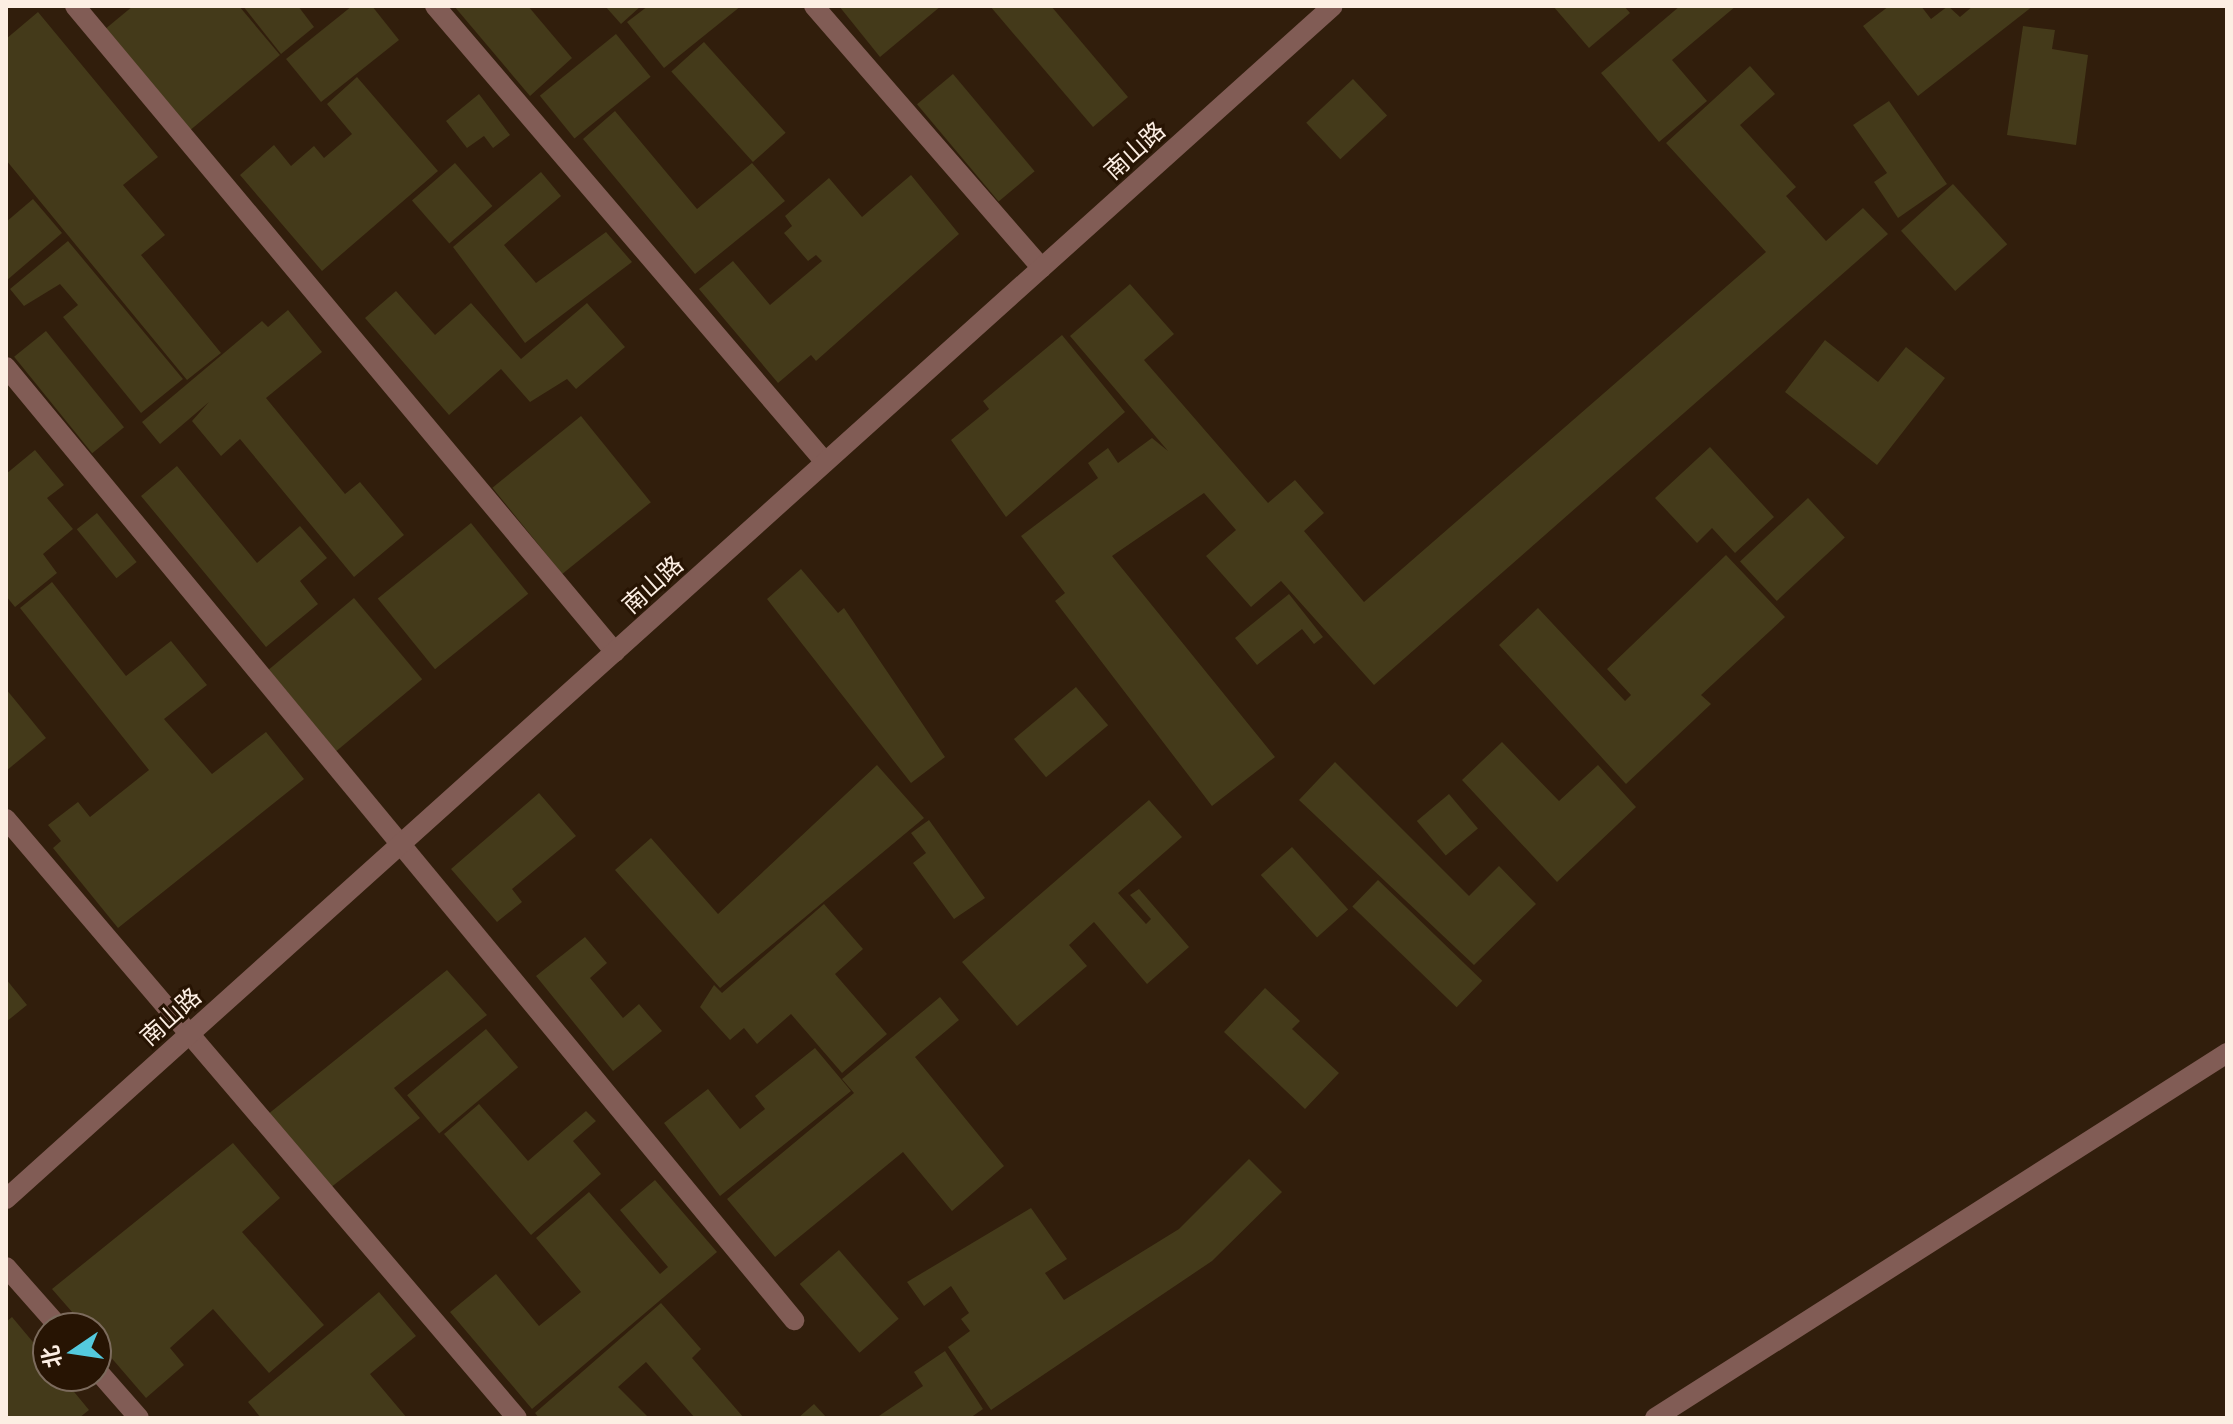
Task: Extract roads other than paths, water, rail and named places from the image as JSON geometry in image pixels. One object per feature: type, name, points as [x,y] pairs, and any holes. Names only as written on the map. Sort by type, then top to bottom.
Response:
[{"type":"street","points":[[75,6],[615,652]]},
{"type":"street","points":[[435,6],[825,462]]},
{"type":"street","points":[[814,6],[1042,268]]},
{"type":"street","name":"南山路","points":[[6,1199],[1333,6]]},
{"type":"street","points":[[6,367],[794,1320]]},
{"type":"street","points":[[6,819],[185,1037],[517,1418]]},
{"type":"street","points":[[1655,1418],[2227,1053]]},
{"type":"street","points":[[6,1267],[46,1312]]},
{"type":"street","points":[[112,1387],[139,1418]]}]
